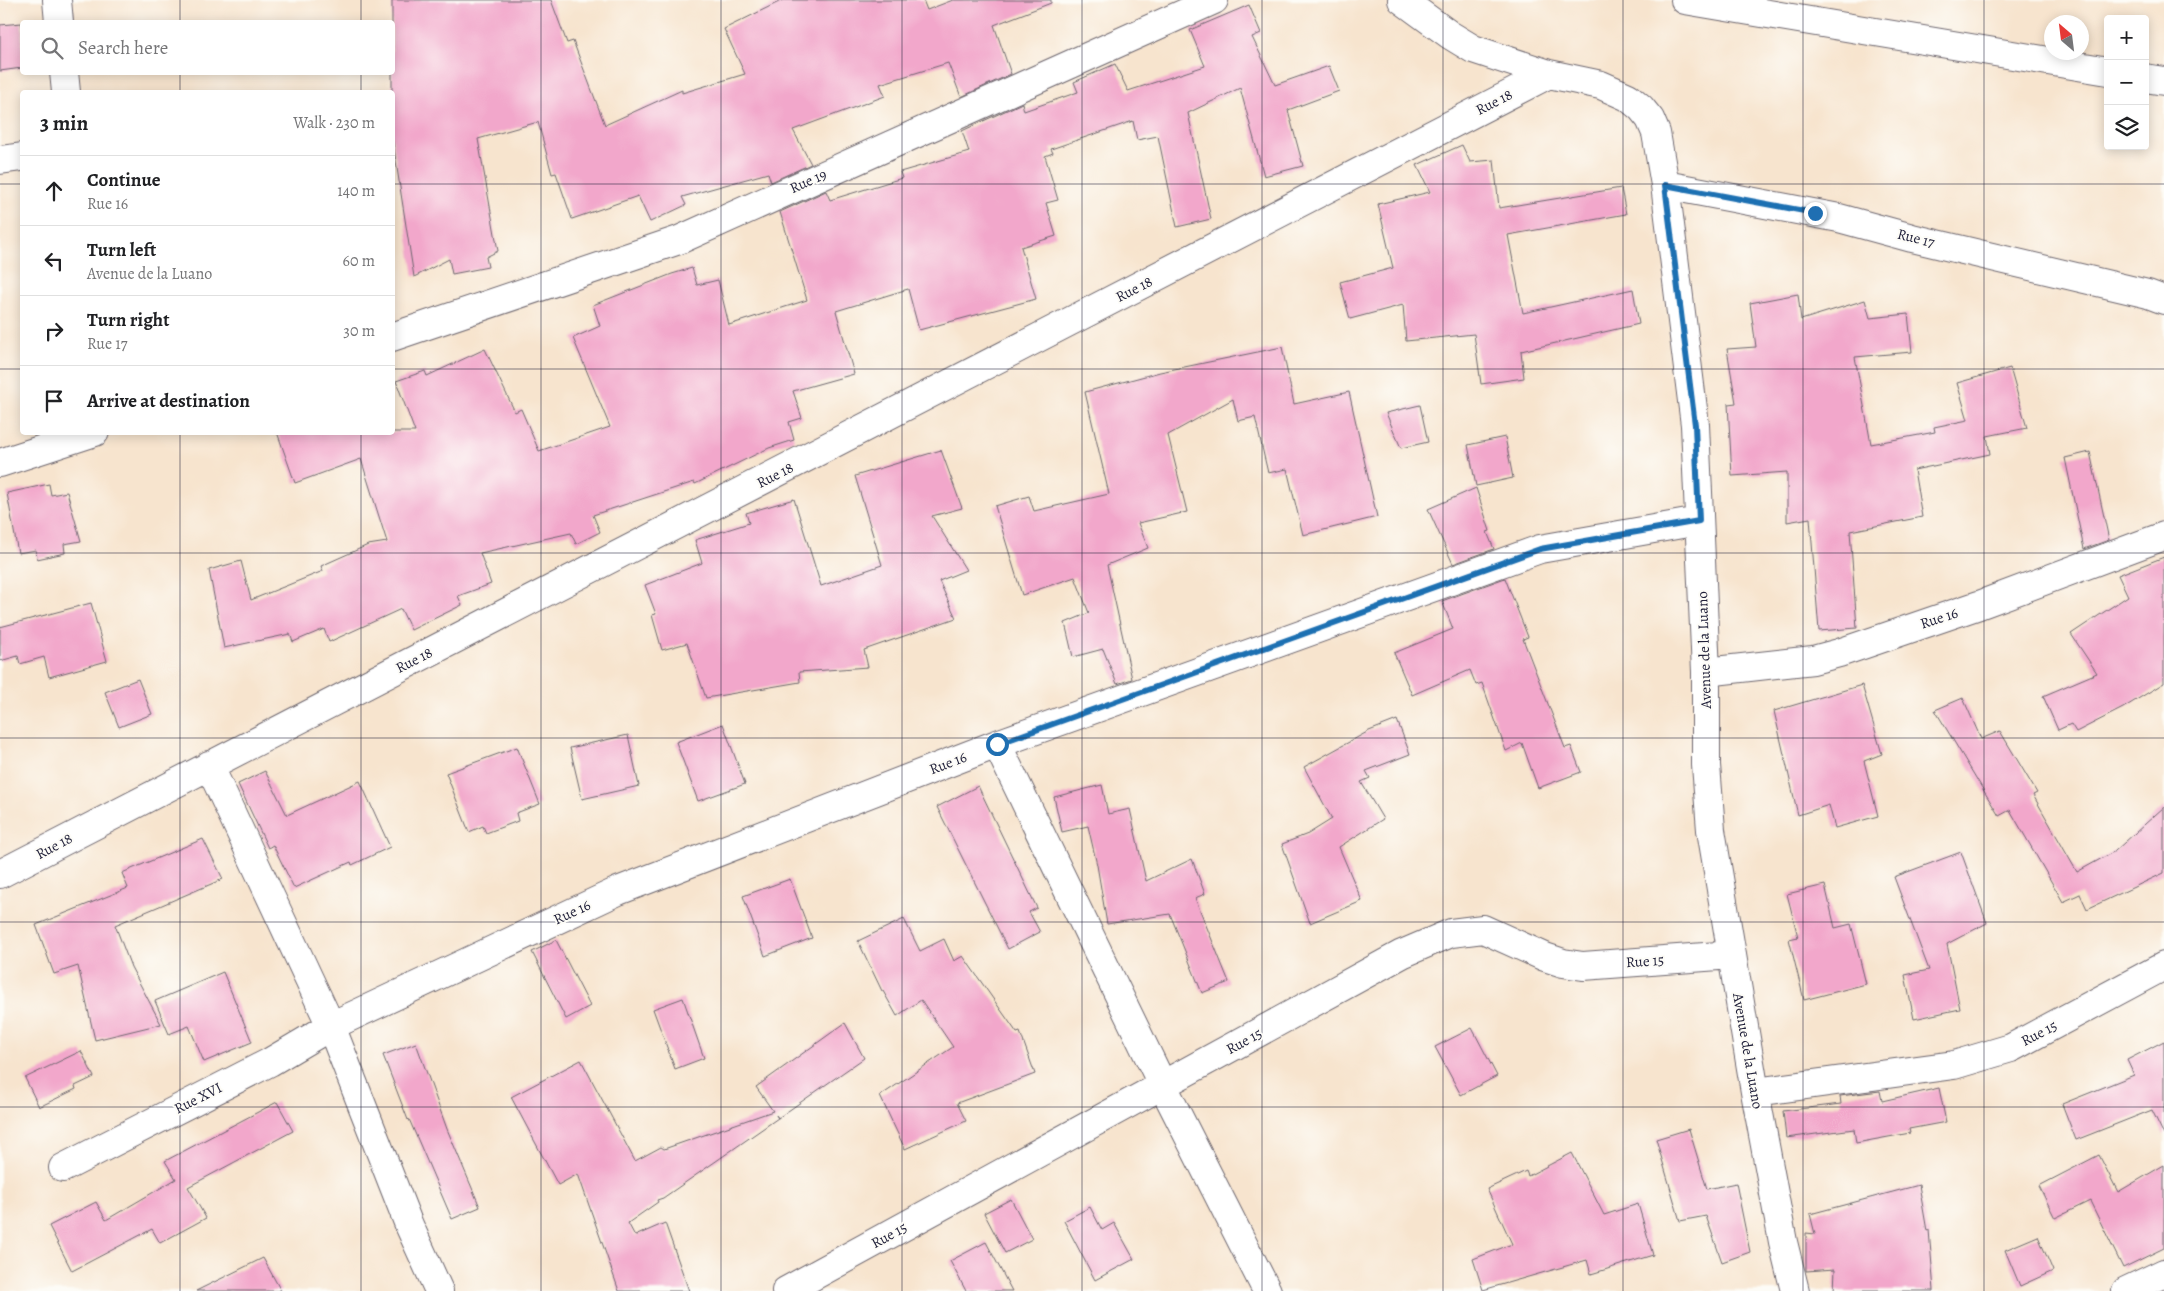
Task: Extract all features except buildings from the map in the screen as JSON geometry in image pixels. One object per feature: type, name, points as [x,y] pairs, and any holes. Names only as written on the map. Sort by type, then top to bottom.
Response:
[{"type":"street","points":[[57,0],[60,20]]},
{"type":"street","name":"Rue 19","points":[[395,336],[679,240],[1214,0]]},
{"type":"street","name":"Avenue de la Luano","points":[[1402,0],[1450,35],[1473,49],[1549,74],[1600,85],[1628,97],[1650,119],[1656,133],[1665,185],[1695,425],[1706,672],[1706,765],[1711,830],[1755,1092],[1783,1242],[1795,1291]]},
{"type":"street","points":[[1685,0],[2104,70]]},
{"type":"street","name":"Rue 18","points":[[0,874],[1549,74]]},
{"type":"street","points":[[64,75],[66,90]]},
{"type":"street","points":[[2149,79],[2164,81]]},
{"type":"street","points":[[0,160],[20,157]]},
{"type":"street","name":"Rue 17","points":[[1665,185],[1839,218],[1912,238],[2148,294],[2164,300]]},
{"type":"street","points":[[0,463],[85,435]]},
{"type":"street","name":"Rue 16","points":[[331,1026],[618,891],[997,744],[1540,549],[1699,521]]},
{"type":"street","name":"Rue 16","points":[[1706,672],[1813,660],[1839,653],[1979,605],[2164,536]]},
{"type":"street","points":[[997,744],[1163,1086],[1267,1291]]},
{"type":"street","points":[[209,765],[331,1026],[409,1224],[439,1291]]},
{"type":"street","name":"Rue 15","points":[[786,1291],[1402,954],[1451,933],[1483,929],[1563,963],[1583,966],[1732,954]]},
{"type":"street","name":"Rue 15","points":[[1755,1092],[1954,1065],[1983,1058],[2011,1048],[2164,966]]},
{"type":"street","name":"Rue XVI","points":[[63,1168],[270,1062],[331,1026]]},
{"type":"street","points":[[2126,1291],[2164,1273]]},
{"type":"route","points":[[997,744],[1540,549],[1699,521],[1695,425],[1665,185],[1815,213]]}]
